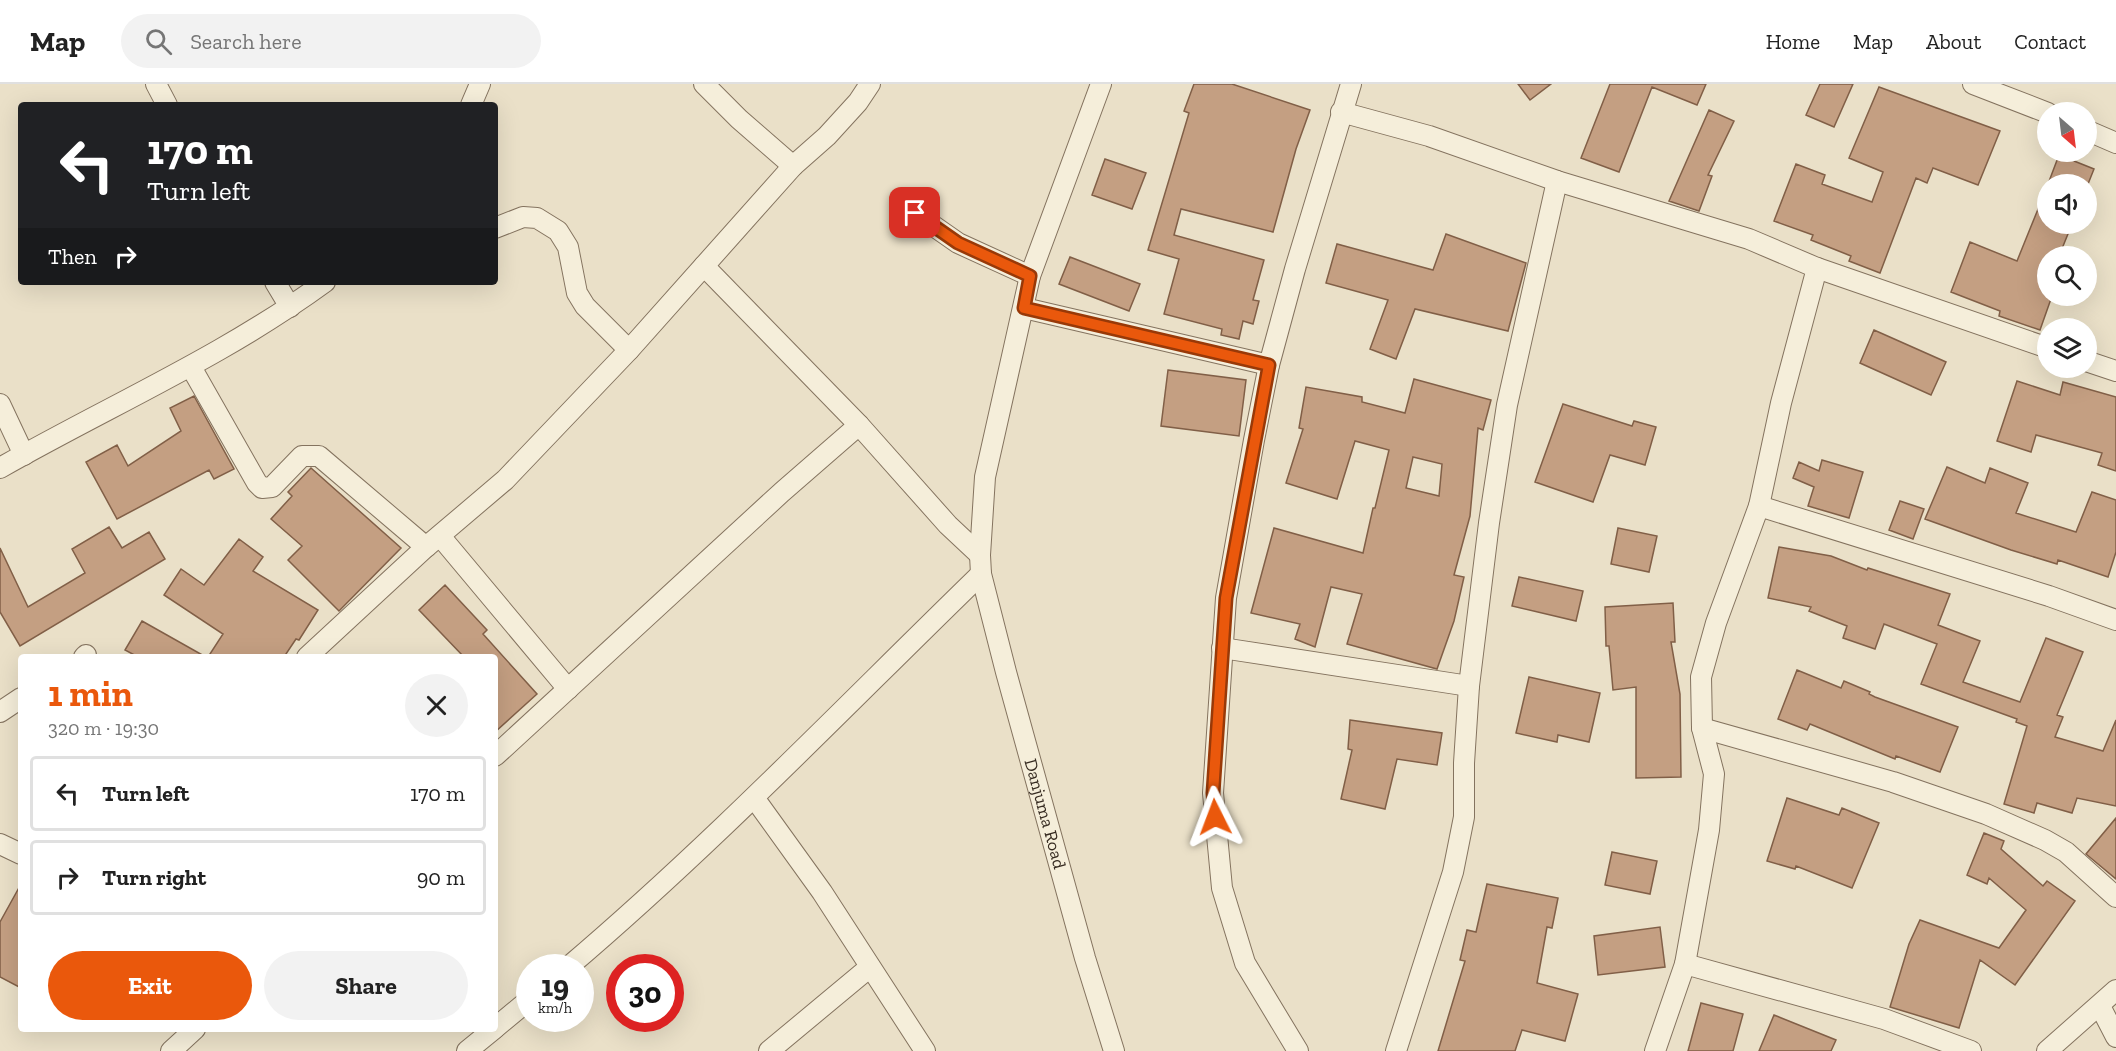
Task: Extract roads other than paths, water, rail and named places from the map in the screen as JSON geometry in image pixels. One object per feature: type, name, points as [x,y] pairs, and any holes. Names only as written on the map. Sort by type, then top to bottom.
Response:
[{"type":"street","points":[[156,84],[165,102]]},
{"type":"street","points":[[472,102],[480,84]]},
{"type":"street","points":[[704,84],[739,119],[793,166]]},
{"type":"street","points":[[310,654],[504,480],[629,350],[793,166],[827,136],[858,102],[870,84]]},
{"type":"street","points":[[583,954],[648,899],[755,799],[981,564],[985,477],[1030,276],[1101,84]]},
{"type":"street","points":[[1298,1051],[1245,963],[1222,888],[1213,793],[1226,598],[1269,365],[1351,84]]},
{"type":"street","points":[[1973,84],[2037,109]]},
{"type":"street","points":[[1341,112],[1429,136],[1557,181],[1749,239],[1817,267],[2037,344]]},
{"type":"street","points":[[2097,135],[2116,143]]},
{"type":"street","points":[[1396,1051],[1454,872],[1464,817],[1464,763],[1469,686],[1489,523],[1507,405],[1557,181]]},
{"type":"street","points":[[915,213],[958,243],[1030,276]]},
{"type":"street","points":[[498,227],[523,217],[537,218],[558,231],[568,247],[577,293],[585,306],[629,350]]},
{"type":"street","points":[[704,266],[859,425],[981,564]]},
{"type":"street","points":[[1655,1051],[1685,964],[1709,830],[1714,774],[1702,728],[1701,677],[1716,623],[1760,506],[1781,403],[1817,267]]},
{"type":"street","points":[[277,285],[290,307]]},
{"type":"street","points":[[0,468],[191,367],[290,307],[321,285]]},
{"type":"street","points":[[1024,308],[1269,365]]},
{"type":"street","points":[[2097,364],[2116,370]]},
{"type":"street","points":[[191,367],[262,488],[272,487],[302,456],[320,456],[433,542],[568,689]]},
{"type":"street","points":[[0,404],[24,455]]},
{"type":"street","points":[[498,753],[782,492],[859,425]]},
{"type":"street","points":[[1760,506],[2049,596],[2116,620]]},
{"type":"street","name":"Danjuma Road","points":[[981,564],[1085,958],[1114,1051]]},
{"type":"street","points":[[1222,648],[1469,686]]},
{"type":"street","points":[[0,712],[18,700]]},
{"type":"street","points":[[1702,728],[1893,782],[1986,814],[2045,840],[2066,852],[2116,897]]},
{"type":"street","points":[[755,799],[822,892],[925,1051]]},
{"type":"street","points":[[0,844],[18,853]]},
{"type":"street","points":[[1685,964],[1884,1019],[1971,1051]]},
{"type":"street","points":[[769,1051],[870,967]]},
{"type":"street","points":[[2047,1051],[2116,990]]},
{"type":"street","points":[[2100,1006],[2116,1037]]},
{"type":"street","points":[[498,1025],[516,1010]]},
{"type":"street","points":[[171,1051],[192,1032]]},
{"type":"street","points":[[467,1051],[489,1032]]}]
